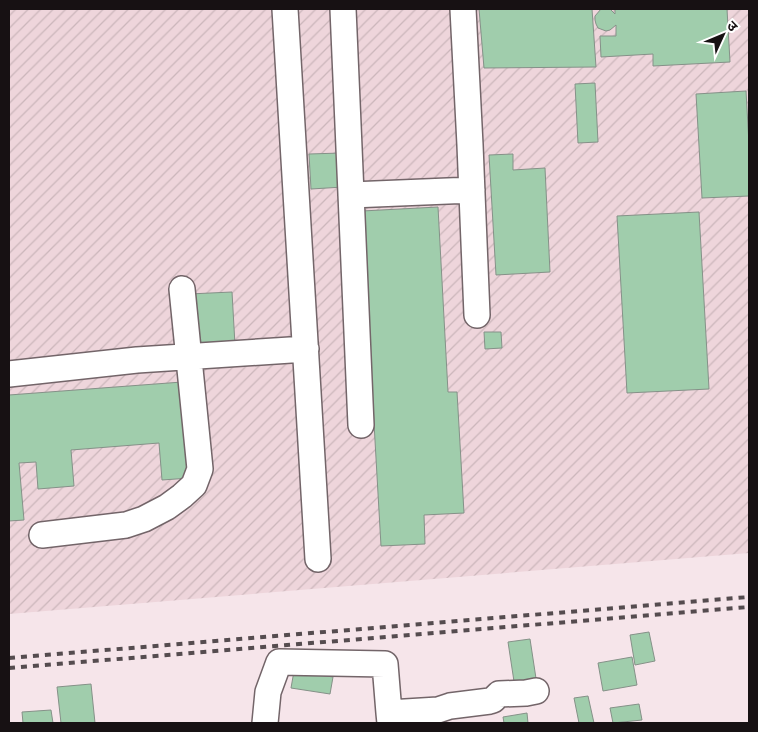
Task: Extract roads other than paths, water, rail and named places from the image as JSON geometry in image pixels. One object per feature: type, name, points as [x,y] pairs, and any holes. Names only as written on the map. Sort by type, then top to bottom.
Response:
[{"type":"street","points":[[285,9],[318,559]]},
{"type":"street","points":[[343,9],[361,425]]},
{"type":"street","points":[[462,9],[477,315]]},
{"type":"street","points":[[351,195],[472,190]]},
{"type":"street","points":[[42,535],[126,525],[144,519],[167,507],[194,485],[200,469],[182,289]]},
{"type":"street","points":[[9,374],[137,360],[306,349]]},
{"type":"street","points":[[265,723],[268,692],[279,662],[385,664],[389,718],[438,710],[450,706],[490,701],[499,694],[536,691]]},
{"type":"railway","points":[[9,658],[749,597]]},
{"type":"railway","points":[[9,668],[749,607]]}]
